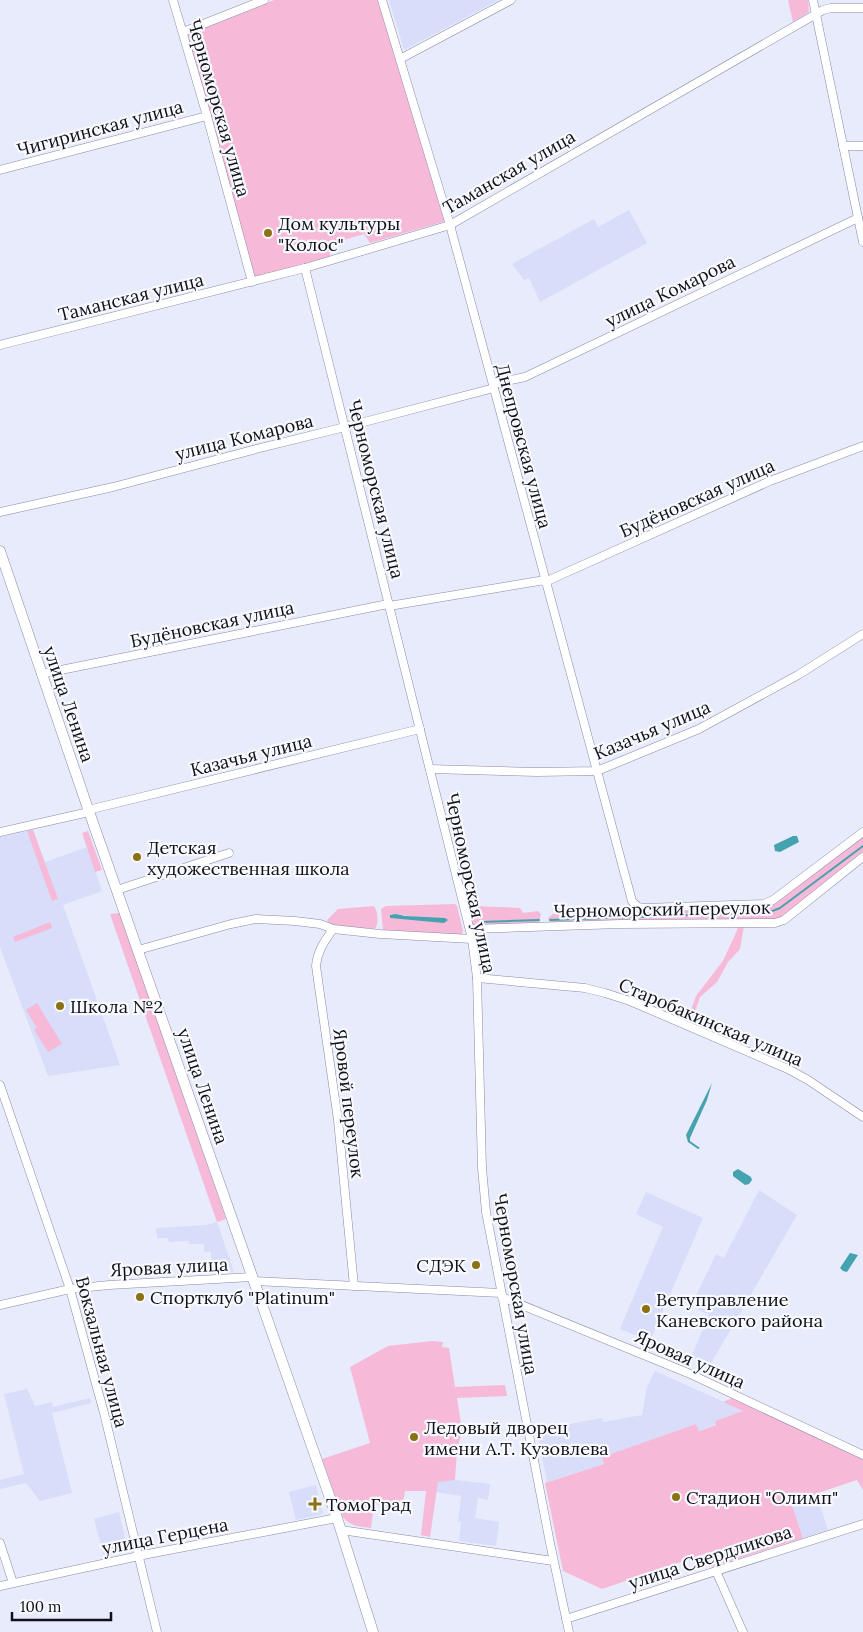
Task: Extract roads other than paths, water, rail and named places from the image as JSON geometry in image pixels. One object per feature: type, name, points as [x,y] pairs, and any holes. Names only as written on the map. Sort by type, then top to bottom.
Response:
[{"type":"main road","name":"улица Ленина","points":[[0,552],[116,890],[337,1518],[373,1632]]},
{"type":"street","name":"Черноморская улица","points":[[172,0],[207,116],[252,282]]},
{"type":"street","points":[[183,32],[264,0]]},
{"type":"street","name":"Днепровская улица","points":[[382,0],[450,225],[634,905],[644,908],[764,904],[774,900],[863,832]]},
{"type":"street","points":[[400,59],[511,0]]},
{"type":"street","points":[[813,0],[814,15],[863,242]]},
{"type":"street","name":"Таманская улица","points":[[0,345],[305,268],[450,225],[814,15],[831,8],[863,8]]},
{"type":"street","name":"Чигиринская улица","points":[[0,170],[207,116]]},
{"type":"street","points":[[843,146],[863,146]]},
{"type":"street","name":"улица Комарова","points":[[0,512],[113,487],[256,449],[346,428],[524,376],[858,218]]},
{"type":"street","name":"Черноморская улица","points":[[305,268],[472,939],[478,978],[482,1177],[488,1228],[569,1632]]},
{"type":"street","name":"Будёновская улица","points":[[41,674],[388,605],[545,581],[770,481],[863,446]]},
{"type":"street","name":"Казачья улица","points":[[430,769],[537,772],[597,771],[699,729],[798,675],[863,634]]},
{"type":"street","name":"Казачья улица","points":[[0,832],[420,729]]},
{"type":"street","points":[[116,890],[229,853]]},
{"type":"street","name":"Черноморский переулок","points":[[470,929],[620,924],[775,923],[784,920],[863,857]]},
{"type":"street","points":[[138,950],[251,919],[267,918],[295,920],[320,924],[333,929],[380,934],[472,939]]},
{"type":"street","name":"Яровой переулок","points":[[333,929],[322,945],[316,966],[338,1120],[354,1286]]},
{"type":"street","name":"Старобакинская улица","points":[[478,978],[585,988],[630,1001],[788,1069],[808,1080],[863,1117]]},
{"type":"street","name":"Вокзальная улица","points":[[0,1085],[70,1289],[140,1555],[157,1632]]},
{"type":"street","name":"Яровая улица","points":[[0,1305],[70,1289],[109,1285],[253,1279],[501,1295],[688,1373],[863,1454]]},
{"type":"street","name":"улица Герцена","points":[[0,1586],[140,1555],[337,1518]]},
{"type":"street","name":"улица Свердликова","points":[[566,1619],[863,1524]]},
{"type":"street","points":[[341,1530],[554,1561]]},
{"type":"street","points":[[0,1543],[13,1584]]},
{"type":"street","points":[[716,1571],[743,1632]]},
{"type":"water","points":[[797,836],[799,842],[780,852],[775,851],[774,845]]},
{"type":"water","points":[[390,915],[445,918],[448,920],[444,923],[390,918]]},
{"type":"water","points":[[712,1083],[707,1100],[690,1138],[690,1141],[700,1148],[698,1149],[688,1142],[686,1135]]},
{"type":"water","points":[[738,1169],[751,1177],[752,1180],[749,1184],[745,1185],[733,1176],[733,1172]]},
{"type":"water","points":[[850,1253],[858,1255],[847,1272],[843,1271],[840,1268]]},
{"type":"waterway","points":[[550,920],[770,912],[780,908],[863,846]]},
{"type":"waterway","points":[[481,922],[539,920]]},
{"type":"place","name":"Дом культуры \"Колос\"","points":[[268,233]]},
{"type":"place","name":"Детская художественная школа","points":[[137,857]]},
{"type":"place","name":"Школа №2","points":[[60,1006]]},
{"type":"place","name":"СДЭК","points":[[476,1265]]},
{"type":"place","name":"Спортклуб \"Platinum\"","points":[[140,1297]]},
{"type":"place","name":"Ветуправление Каневского района","points":[[646,1309]]},
{"type":"place","name":"Ледовый дворец имени А.Т. Кузовлева","points":[[414,1437]]},
{"type":"place","name":"Стадион \"Олимп\"","points":[[676,1497]]},
{"type":"place","name":"ТомоГрад","points":[[315,1504]]}]
